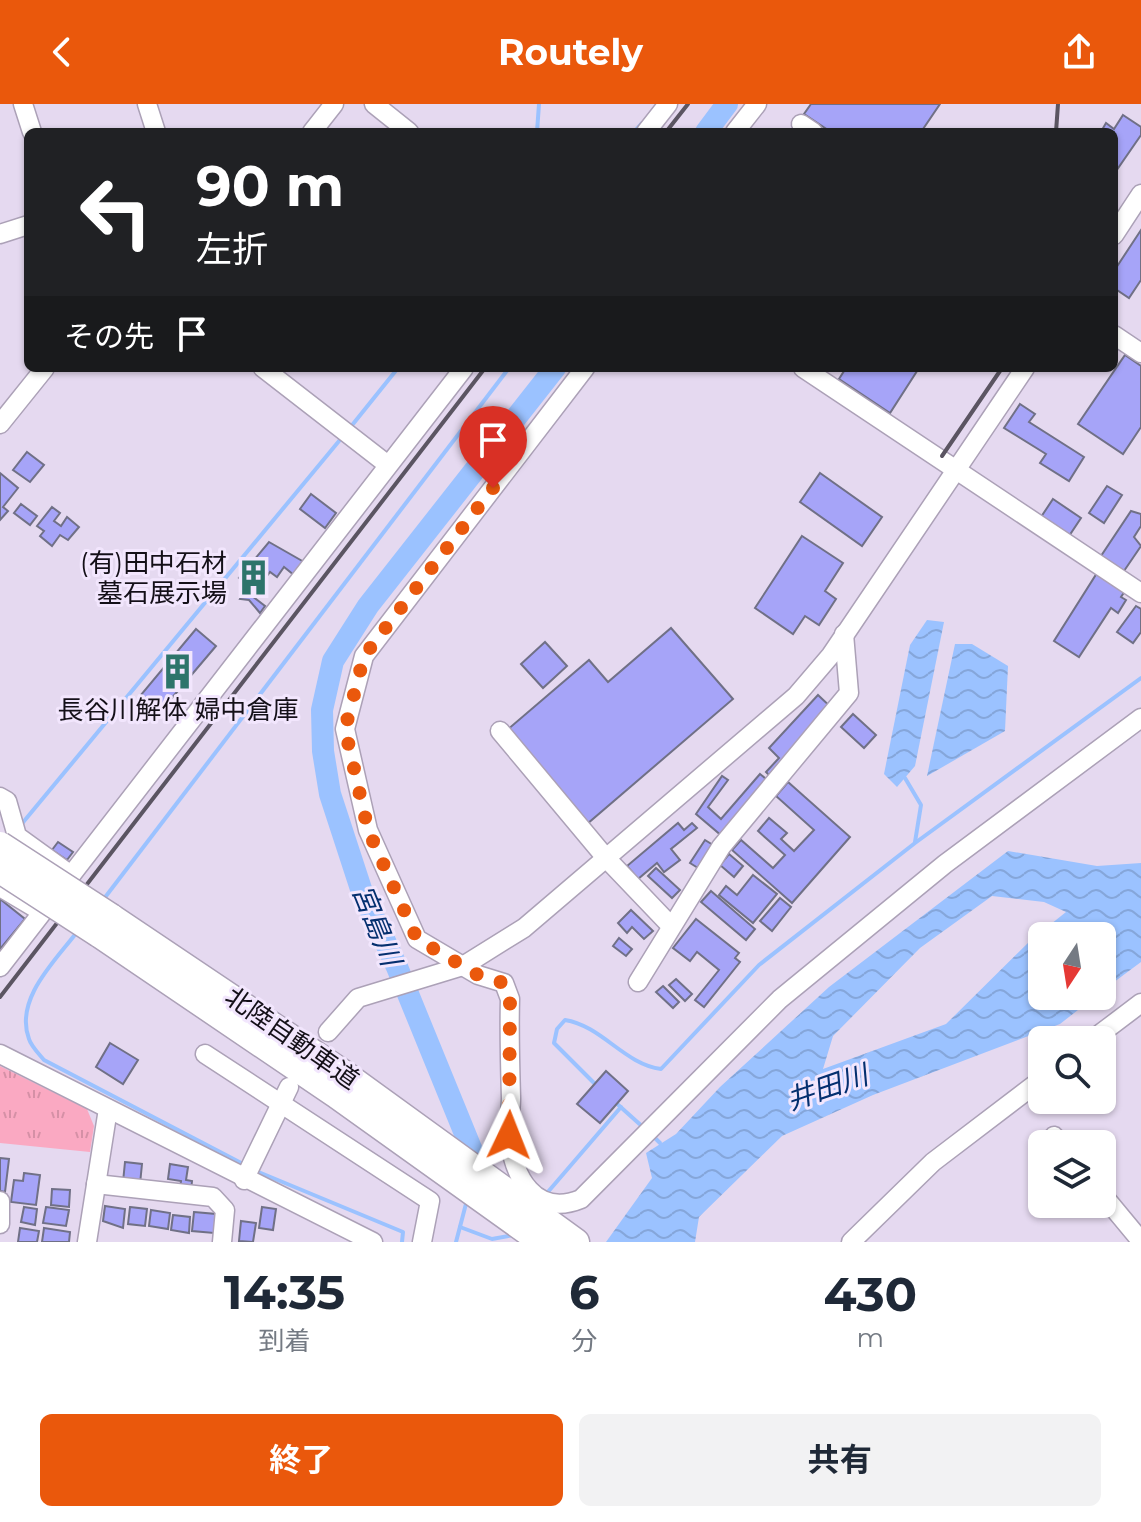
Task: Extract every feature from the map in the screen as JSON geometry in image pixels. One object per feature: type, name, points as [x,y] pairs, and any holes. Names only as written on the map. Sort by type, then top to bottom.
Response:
[{"type":"highway","name":"北陸自動車道","points":[[0,845],[105,925],[435,1151],[576,1242]]},
{"type":"highway","name":"北陸自動車道","points":[[0,870],[105,925]]},
{"type":"highway","name":"北陸自動車道","points":[[435,1151],[542,1242]]},
{"type":"street","points":[[23,104],[31,128]]},
{"type":"street","points":[[147,104],[155,128]]},
{"type":"street","points":[[315,128],[334,104]]},
{"type":"street","points":[[374,104],[404,128]]},
{"type":"street","points":[[649,128],[668,104]]},
{"type":"street","points":[[738,128],[757,104]]},
{"type":"street","points":[[1118,229],[1141,194]]},
{"type":"street","points":[[0,234],[24,226]]},
{"type":"street","points":[[1118,338],[1141,353]]},
{"type":"street","points":[[0,424],[42,372]]},
{"type":"street","points":[[268,372],[388,465]]},
{"type":"street","points":[[0,967],[461,372]]},
{"type":"street","points":[[582,372],[364,656],[345,729],[368,830],[417,939],[463,966],[504,983],[510,999],[509,1135],[517,1168],[528,1189],[545,1203],[563,1206],[581,1199],[780,999],[945,864],[1141,718]]},
{"type":"street","points":[[809,372],[1141,593]]},
{"type":"street","points":[[328,1032],[358,998],[463,966],[524,928],[796,696],[844,634],[1022,372]]},
{"type":"street","points":[[638,982],[721,847],[849,693],[844,634]]},
{"type":"street","points":[[500,731],[606,858],[671,926]]},
{"type":"street","points":[[0,797],[7,801],[17,836],[71,875]]},
{"type":"street","points":[[0,887],[42,912]]},
{"type":"street","points":[[1111,1026],[1141,1003]]},
{"type":"street","points":[[0,1054],[348,1235],[373,1242]]},
{"type":"street","points":[[205,1054],[430,1201],[422,1242]]},
{"type":"street","points":[[244,1180],[289,1087]]},
{"type":"street","points":[[851,1242],[933,1162],[1028,1090]]},
{"type":"street","points":[[87,1242],[108,1109]]},
{"type":"street","points":[[96,1184],[213,1197],[225,1210],[222,1242]]},
{"type":"street","points":[[0,1201],[0,1224]]},
{"type":"street","points":[[1116,1211],[1141,1241]]},
{"type":"green space","points":[[0,1066],[87,1109],[94,1126],[90,1152],[0,1143]]},
{"type":"water","points":[[927,620],[944,622],[915,766],[897,787],[884,774],[910,645]]},
{"type":"water","points":[[955,644],[972,644],[1008,666],[1005,731],[927,776]]},
{"type":"water","name":"井田川","points":[[1008,851],[1097,866],[1141,863],[1141,962],[1116,981],[1116,922],[1054,922],[1066,912],[1044,902],[992,896],[920,948],[833,1036],[823,1069],[946,1024],[1028,943],[1028,1010],[1078,1010],[1060,1024],[1028,1026],[1028,1036],[873,1095],[782,1136],[699,1217],[695,1242],[606,1242],[652,1178],[646,1153],[676,1134],[720,1087],[829,987]]},
{"type":"building","points":[[811,104],[940,104],[924,128],[825,128],[804,114]]},
{"type":"building","points":[[1123,115],[1141,127],[1141,135],[1118,168],[1118,128],[1115,128]]},
{"type":"building","points":[[1141,230],[1141,280],[1129,298],[1118,291],[1118,265]]},
{"type":"building","points":[[1125,355],[1141,366],[1141,427],[1123,454],[1078,424],[1113,372],[1118,372],[1118,365]]},
{"type":"building","points":[[843,372],[916,372],[890,413],[839,379]]},
{"type":"building","points":[[1020,404],[1035,414],[1029,422],[1084,457],[1069,481],[1040,463],[1046,454],[1004,428]]},
{"type":"building","points":[[27,452],[44,465],[30,482],[13,470]]},
{"type":"building","points":[[0,473],[18,488],[3,507],[8,511],[0,520]]},
{"type":"building","points":[[820,473],[882,517],[862,546],[800,502]]},
{"type":"building","points":[[1107,486],[1122,495],[1104,523],[1089,513]]},
{"type":"building","points":[[311,494],[336,513],[325,528],[300,509]]},
{"type":"building","points":[[1053,499],[1081,518],[1069,536],[1041,517]]},
{"type":"building","points":[[21,504],[37,516],[30,525],[14,513]]},
{"type":"building","points":[[52,507],[60,513],[54,521],[61,526],[67,517],[79,527],[68,540],[60,535],[52,546],[40,536],[44,531],[37,526]]},
{"type":"building","points":[[1131,511],[1141,514],[1141,526],[1134,537],[1141,546],[1124,571],[1101,556]]},
{"type":"building","points":[[802,536],[843,563],[825,591],[836,599],[819,625],[805,616],[793,634],[755,608]]},
{"type":"building","name":"(有)田中石材 墓石展示場","points":[[269,542],[304,562],[294,575],[284,567],[277,577],[270,572],[252,596],[265,606],[260,613],[249,600],[240,599],[247,585],[239,578]]},
{"type":"building","points":[[1097,573],[1125,591],[1121,597],[1126,600],[1118,613],[1111,608],[1079,657],[1054,641]]},
{"type":"building","points":[[1136,606],[1141,609],[1141,632],[1133,643],[1117,632]]},
{"type":"building","points":[[671,628],[733,699],[587,824],[506,731],[589,660],[608,682]]},
{"type":"building","name":"長谷川解体 婦中倉庫","points":[[196,629],[216,646],[160,712],[140,696]]},
{"type":"building","points":[[545,642],[567,666],[543,688],[521,664]]},
{"type":"building","points":[[818,695],[835,711],[773,779],[766,772],[779,758],[769,748]]},
{"type":"building","points":[[853,714],[876,735],[864,748],[841,727]]},
{"type":"building","points":[[760,774],[771,783],[722,836],[696,814],[722,776],[728,780],[708,807],[721,819]]},
{"type":"building","points":[[788,782],[850,837],[792,903],[732,850],[741,840],[773,868],[785,855],[758,831],[769,818],[787,833],[781,839],[794,851],[814,830],[776,796]]},
{"type":"building","points":[[678,823],[684,830],[692,823],[697,828],[671,849],[680,860],[664,872],[657,863],[638,879],[627,866]]},
{"type":"building","points":[[705,840],[713,845],[698,868],[690,863]]},
{"type":"building","points":[[58,842],[73,852],[67,860],[52,850]]},
{"type":"building","points":[[729,854],[743,866],[734,877],[720,865]]},
{"type":"building","points":[[656,868],[680,890],[672,898],[648,876]]},
{"type":"building","points":[[753,875],[777,894],[753,923],[719,895],[726,886],[737,895]]},
{"type":"building","points":[[711,891],[755,929],[746,940],[701,902]]},
{"type":"building","points":[[780,898],[791,907],[772,931],[760,921]]},
{"type":"building","points":[[0,899],[25,919],[0,949]]},
{"type":"building","points":[[631,910],[653,931],[644,939],[632,927],[627,933],[618,923]]},
{"type":"building","points":[[696,919],[739,953],[735,958],[740,962],[704,1007],[695,1000],[719,970],[697,952],[690,961],[673,948]]},
{"type":"building","points":[[619,938],[632,949],[626,956],[613,946]]},
{"type":"building","points":[[676,979],[692,994],[685,1001],[669,985]]},
{"type":"building","points":[[663,986],[679,1002],[673,1008],[656,992]]},
{"type":"building","points":[[110,1043],[138,1060],[123,1084],[96,1067]]},
{"type":"building","points":[[606,1071],[628,1091],[600,1123],[577,1104]]},
{"type":"building","points":[[0,1158],[9,1159],[5,1192],[0,1191]]},
{"type":"building","points":[[125,1162],[142,1164],[140,1184],[123,1182]]},
{"type":"building","points":[[170,1164],[188,1167],[186,1180],[192,1181],[191,1190],[180,1188],[181,1181],[168,1179]]},
{"type":"building","points":[[24,1173],[40,1175],[36,1205],[11,1202],[14,1180],[23,1181]]},
{"type":"building","points":[[52,1189],[70,1190],[69,1207],[51,1205]]},
{"type":"building","points":[[105,1206],[125,1209],[123,1228],[103,1221]]},
{"type":"building","points":[[24,1207],[37,1209],[35,1225],[21,1222]]},
{"type":"building","points":[[46,1207],[69,1210],[66,1226],[43,1223]]},
{"type":"building","points":[[130,1207],[147,1209],[145,1226],[128,1224]]},
{"type":"building","points":[[262,1207],[276,1209],[273,1230],[259,1228]]},
{"type":"building","points":[[151,1210],[170,1213],[168,1229],[149,1226]]},
{"type":"building","points":[[194,1212],[216,1214],[214,1233],[192,1231]]},
{"type":"building","points":[[173,1215],[190,1217],[189,1233],[171,1230]]},
{"type":"building","points":[[241,1221],[256,1223],[253,1242],[239,1241]]},
{"type":"building","points":[[20,1228],[39,1231],[37,1242],[18,1242]]},
{"type":"building","points":[[44,1228],[70,1232],[69,1242],[42,1242]]},
{"type":"waterway","points":[[537,128],[539,104]]},
{"type":"waterway","name":"宮島川","points":[[709,128],[727,104]]},
{"type":"waterway","points":[[638,128],[642,123]]},
{"type":"waterway","points":[[349,429],[395,372]]},
{"type":"waterway","points":[[103,900],[506,372]]},
{"type":"waterway","name":"宮島川","points":[[477,1163],[397,967],[362,892],[330,794],[323,751],[322,710],[333,661],[368,606],[552,372]]},
{"type":"waterway","points":[[20,826],[344,435]]},
{"type":"waterway","points":[[597,1086],[554,1043],[557,1029],[565,1020],[590,1029],[636,1060],[661,1069],[759,965],[915,843],[1141,678]]},
{"type":"waterway","points":[[905,778],[921,805],[915,842]]},
{"type":"waterway","points":[[77,932],[32,995],[26,1024],[33,1047],[44,1060],[245,1165]]},
{"type":"waterway","points":[[615,1102],[644,1128]]},
{"type":"waterway","points":[[547,1193],[621,1107]]},
{"type":"waterway","points":[[651,1134],[660,1143]]},
{"type":"waterway","points":[[256,1171],[403,1232],[402,1242]]},
{"type":"waterway","points":[[456,1242],[467,1200]]},
{"type":"waterway","points":[[460,1227],[492,1239],[514,1235]]},
{"type":"railway","points":[[669,128],[688,104]]},
{"type":"railway","points":[[1056,128],[1058,104]]},
{"type":"railway","points":[[0,997],[482,372]]},
{"type":"railway","points":[[942,456],[999,372]]},
{"type":"place","name":"(有)田中石材 墓石展示場","points":[[253,578]]},
{"type":"place","name":"長谷川解体 婦中倉庫","points":[[178,671]]},
{"type":"route","points":[[493,488],[364,656],[345,729],[368,830],[417,939],[478,975],[504,983],[510,999],[509,1135]]}]
